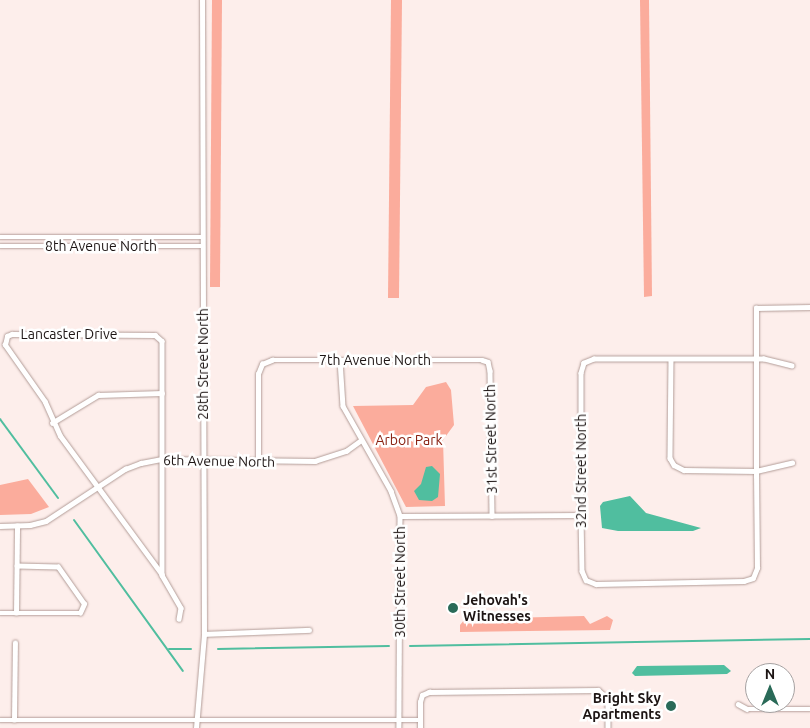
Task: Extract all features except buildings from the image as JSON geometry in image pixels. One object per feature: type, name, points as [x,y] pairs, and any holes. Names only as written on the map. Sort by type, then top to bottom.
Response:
[{"type":"street","name":"28th Street North","points":[[196,728],[204,634],[202,0]]},
{"type":"street","name":"8th Avenue North","points":[[0,237],[202,237]]},
{"type":"street","name":"8th Avenue North","points":[[0,246],[202,246]]},
{"type":"street","points":[[756,471],[756,308],[810,307]]},
{"type":"street","name":"Lancaster Drive","points":[[162,575],[162,341],[155,334],[12,334],[8,336],[5,345],[45,402],[52,423],[162,575],[181,608],[179,619]]},
{"type":"street","name":"32nd Street North","points":[[671,359],[594,359],[584,363],[581,373],[581,515],[582,571],[586,580],[596,584],[744,581],[753,578],[756,568],[756,471]]},
{"type":"street","points":[[792,366],[774,360],[671,359],[670,458],[674,465],[684,470],[756,471],[792,463]]},
{"type":"street","name":"7th Avenue North","points":[[258,461],[258,374],[262,364],[272,360],[488,362]]},
{"type":"street","name":"30th Street North","points":[[340,360],[343,406],[360,441],[390,491],[400,516],[399,728]]},
{"type":"street","name":"31st Street North","points":[[488,362],[492,516]]},
{"type":"street","points":[[52,423],[98,395],[162,393]]},
{"type":"street","name":"6th Avenue North","points":[[0,526],[17,526],[46,521],[98,489],[125,469],[162,459],[316,461],[346,451],[360,441]]},
{"type":"street","points":[[400,516],[581,515]]},
{"type":"street","points":[[16,613],[17,526]]},
{"type":"street","points":[[0,613],[80,612],[84,604],[58,567],[17,566]]},
{"type":"street","points":[[204,634],[309,630]]},
{"type":"street","points":[[14,720],[15,643]]},
{"type":"street","points":[[420,728],[420,702],[422,695],[429,692],[598,690],[608,699],[608,728]]},
{"type":"street","points":[[738,704],[747,709],[810,709]]},
{"type":"street","points":[[0,720],[420,720]]},
{"type":"green space","points":[[212,0],[222,0],[220,287],[210,287]]},
{"type":"green space","points":[[391,0],[402,0],[399,298],[388,298]]},
{"type":"green space","points":[[640,0],[649,0],[652,296],[644,297]]},
{"type":"green space","name":"Arbor Park","points":[[446,382],[451,390],[454,425],[443,440],[445,506],[406,507],[353,406],[413,405],[426,387]]},
{"type":"green space","points":[[28,479],[49,507],[31,514],[0,515],[0,485]]},
{"type":"green space","points":[[584,616],[590,624],[607,616],[613,620],[610,630],[460,632],[460,625],[465,619]]},
{"type":"shaded area","points":[[432,466],[440,474],[438,497],[432,501],[419,500],[414,491],[421,484],[426,467]]},
{"type":"shaded area","points":[[630,496],[646,513],[701,528],[693,531],[618,531],[602,528],[600,506],[603,502]]},
{"type":"shaded area","points":[[724,665],[731,671],[727,674],[635,676],[632,673],[637,666]]},
{"type":"waterway","points":[[0,419],[58,498]]},
{"type":"waterway","points":[[74,520],[183,671]]},
{"type":"waterway","points":[[410,646],[810,639]]},
{"type":"waterway","points":[[218,649],[389,646]]},
{"type":"waterway","points":[[169,649],[191,649]]},
{"type":"place","name":"Jehovah's Witnesses","points":[[453,608]]},
{"type":"place","name":"Bright Sky Apartments","points":[[671,706]]}]
